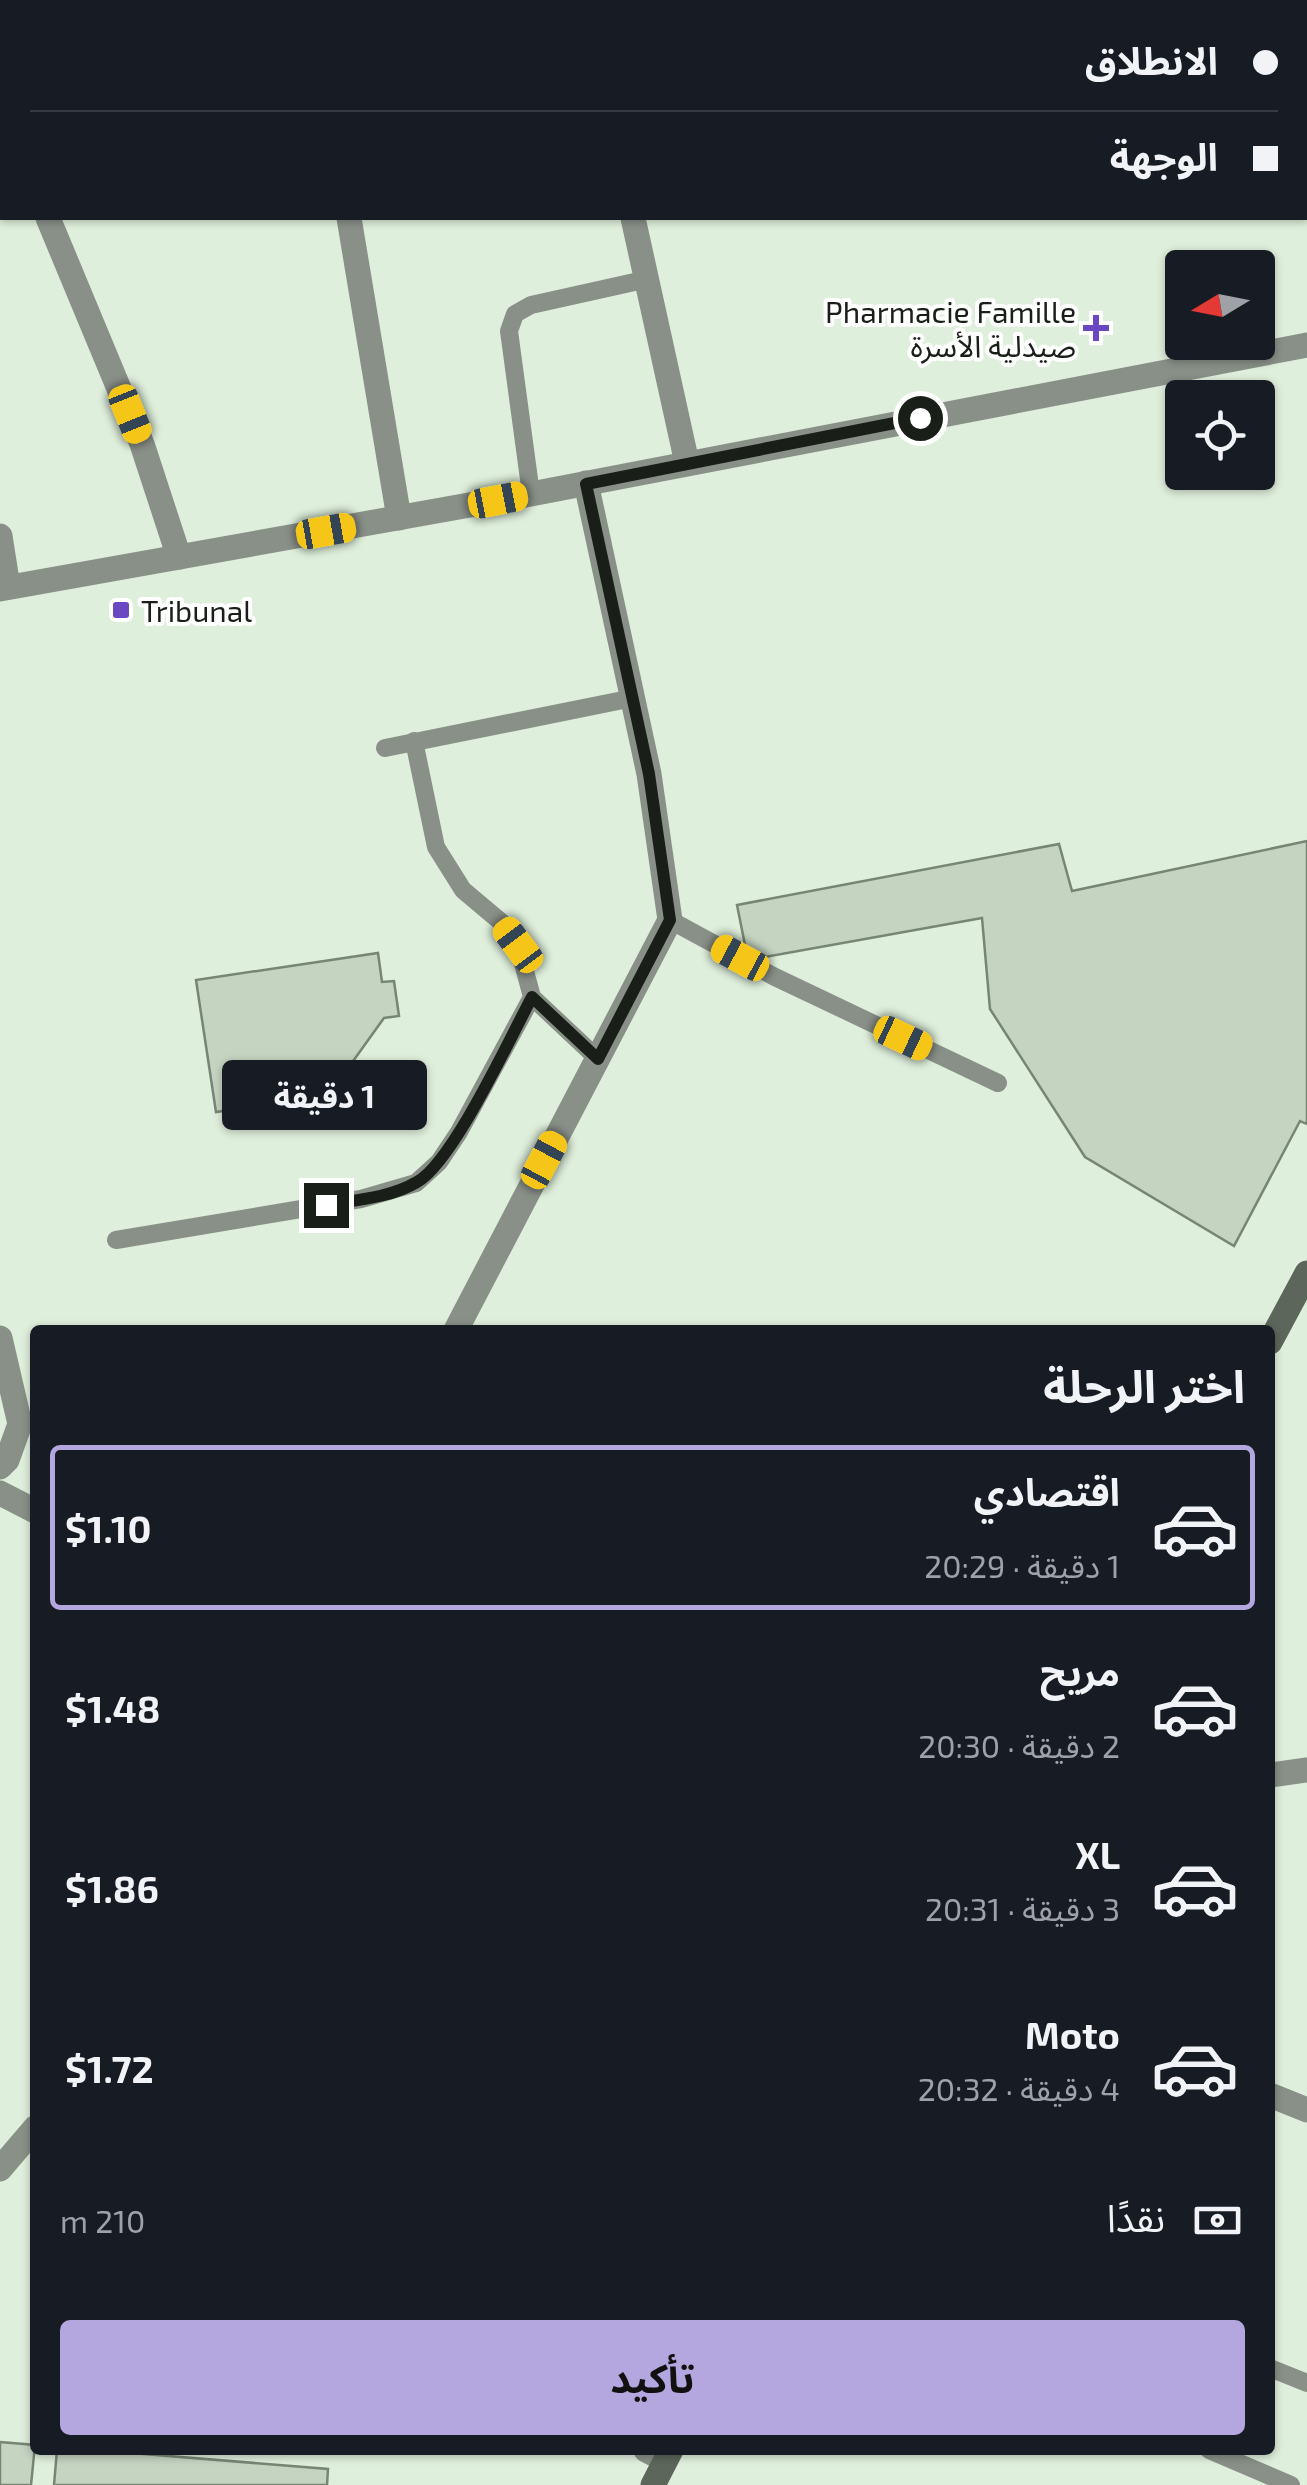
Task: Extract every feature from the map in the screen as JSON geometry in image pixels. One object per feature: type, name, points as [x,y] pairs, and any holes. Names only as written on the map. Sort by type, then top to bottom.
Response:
[{"type":"main road","points":[[1275,1333],[1307,1273]]},
{"type":"main road","points":[[652,2485],[661,2455]]},
{"type":"street","points":[[49,220],[142,444],[179,556]]},
{"type":"street","points":[[349,220],[399,518]]},
{"type":"street","points":[[633,220],[687,462]]},
{"type":"street","points":[[0,536],[4,588],[586,484],[1307,345]]},
{"type":"street","points":[[459,1325],[670,920],[649,774],[586,484]]},
{"type":"street","points":[[0,1338],[28,1428],[0,1467]]},
{"type":"street","points":[[0,1492],[30,1508]]},
{"type":"street","points":[[1275,1773],[1307,1770]]},
{"type":"street","points":[[1275,2097],[1307,2110]]},
{"type":"street","points":[[0,2168],[30,2134]]},
{"type":"lane","points":[[532,494],[509,331],[515,314],[531,305],[648,279]]},
{"type":"lane","points":[[386,748],[633,698]]},
{"type":"lane","points":[[116,1240],[361,1199],[416,1183],[439,1162],[459,1132],[532,997],[528,970],[518,945],[500,922],[463,890],[436,847],[414,741]]},
{"type":"lane","points":[[670,920],[776,977],[998,1083]]},
{"type":"lane","points":[[532,997],[598,1059]]},
{"type":"lane","points":[[1275,2370],[1307,2383]]},
{"type":"lane","points":[[1221,2455],[1290,2485]]},
{"type":"building","points":[[1307,841],[1307,1124],[1300,1121],[1234,1246],[1085,1157],[990,1009],[982,918],[748,960],[737,905],[1059,844],[1072,891]]},
{"type":"building","points":[[378,953],[382,982],[394,981],[399,1016],[384,1018],[328,1096],[216,1112],[196,980]]},
{"type":"building","points":[[0,2442],[30,2445],[30,2455],[34,2455],[31,2485],[0,2485]]},
{"type":"building","points":[[57,2455],[156,2455],[328,2469],[327,2485],[54,2485]]},
{"type":"place","name":"Pharmacie Famille صيدلية الأسرة","points":[[1096,328]]},
{"type":"place","name":"Tribunal","points":[[121,610]]},
{"type":"route","points":[[326,1205],[392,1192],[428,1174],[459,1132],[532,997],[598,1059],[670,920],[649,774],[586,484],[920,418]]}]
